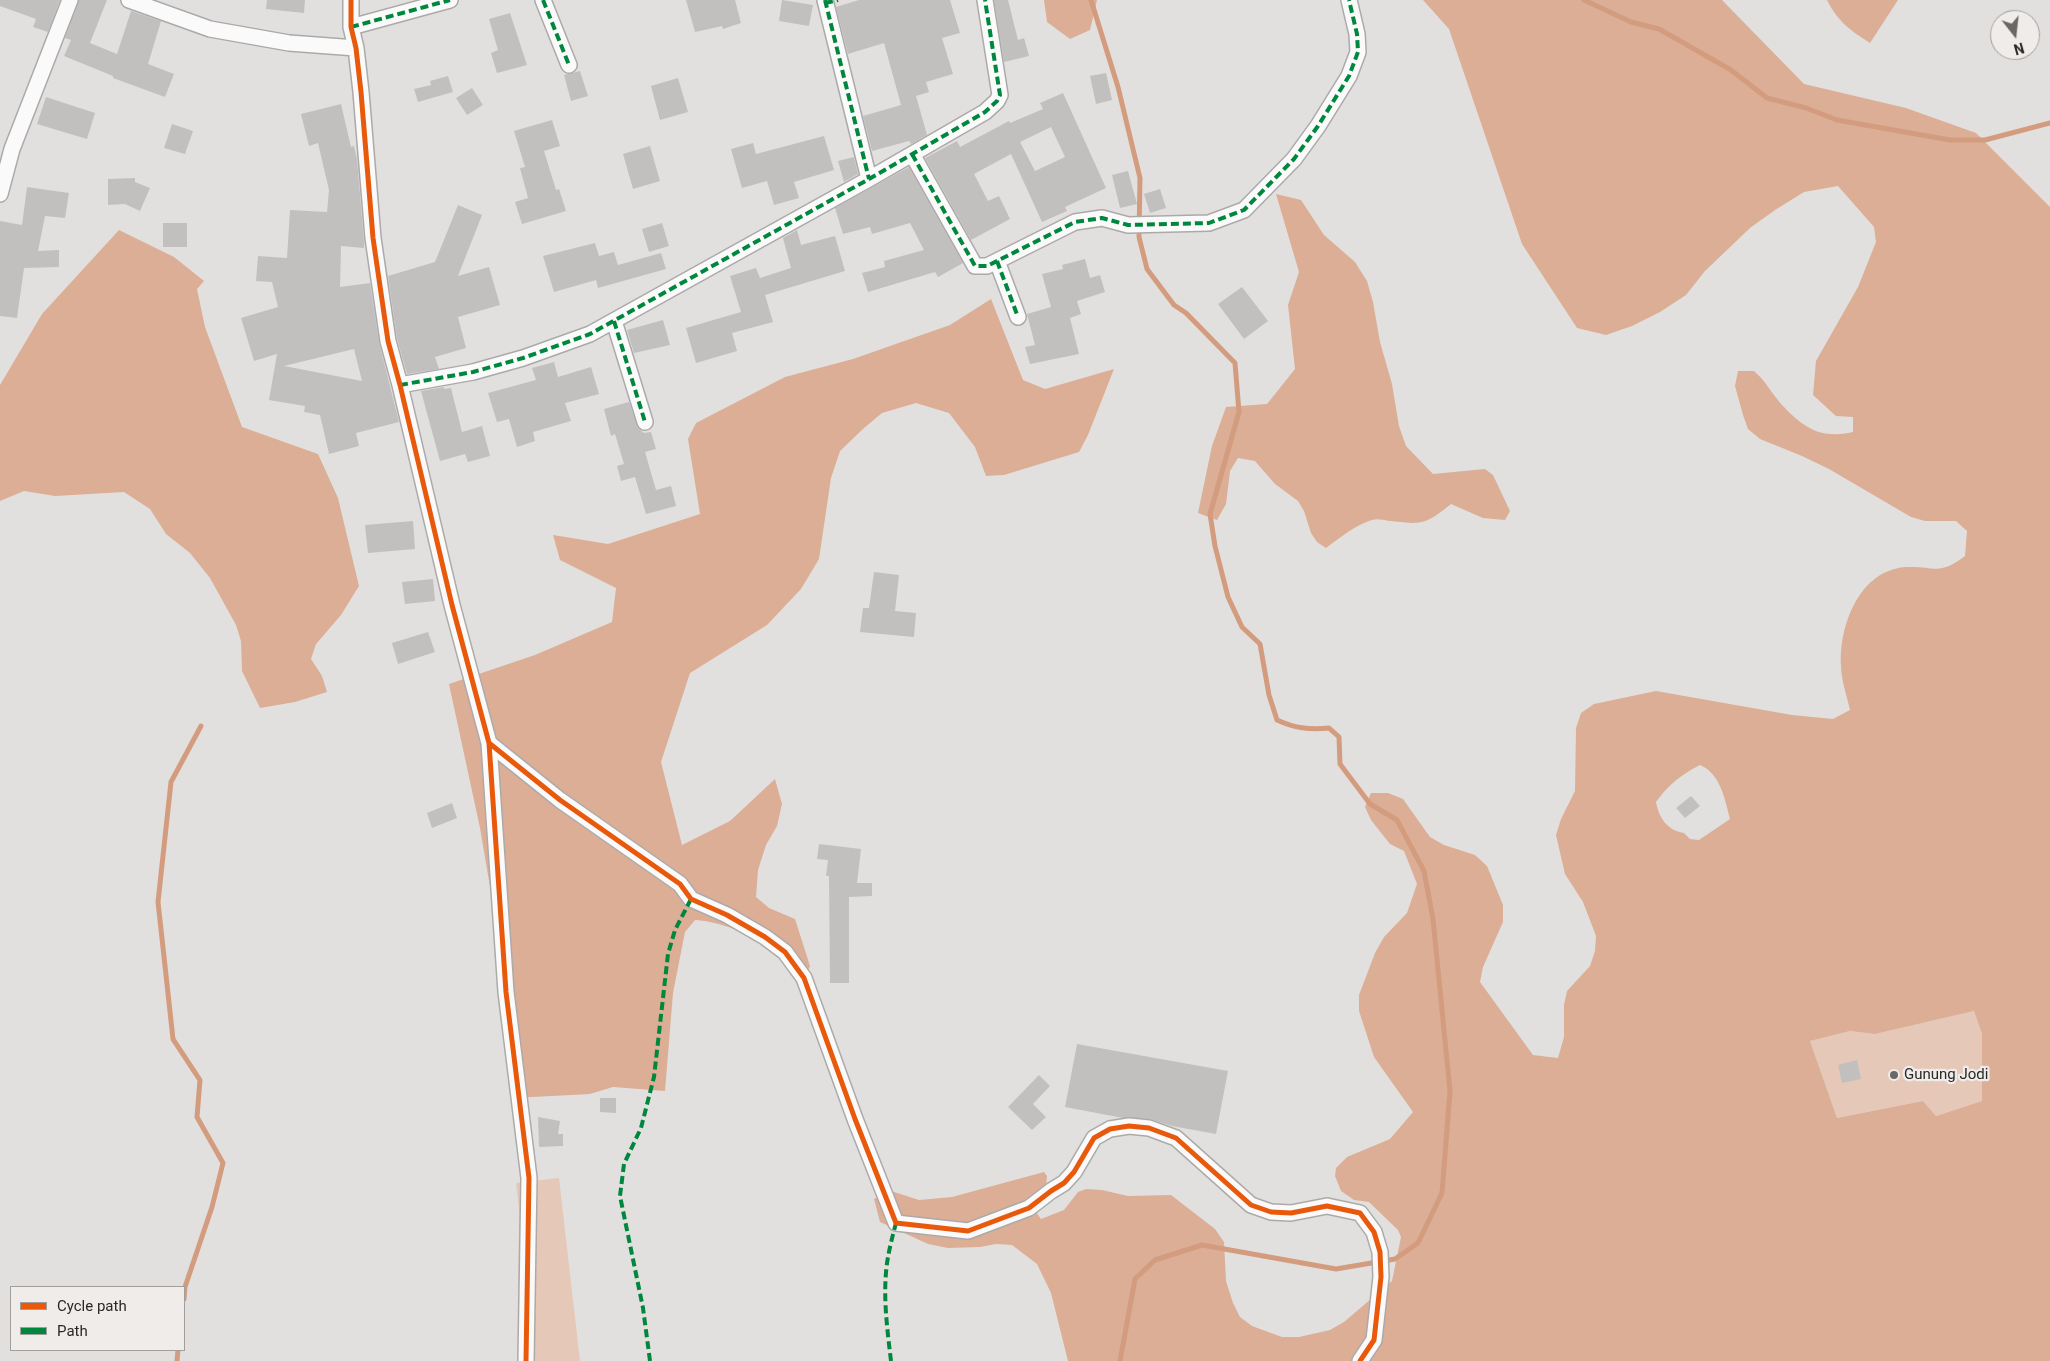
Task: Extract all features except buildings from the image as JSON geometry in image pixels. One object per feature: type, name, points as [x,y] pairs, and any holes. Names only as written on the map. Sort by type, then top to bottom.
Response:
[{"type":"street","points":[[0,194],[12,149],[70,0]]},
{"type":"street","points":[[129,0],[210,29],[289,43],[356,48]]},
{"type":"street","points":[[351,0],[351,27],[356,48],[373,238],[388,341],[452,605],[489,743],[506,992],[529,1178],[526,1361]]},
{"type":"street","points":[[351,27],[450,0]]},
{"type":"street","points":[[543,0],[569,65]]},
{"type":"street","points":[[400,385],[474,372],[590,334],[869,179],[985,112],[997,101],[1000,95],[985,0]]},
{"type":"street","points":[[912,154],[971,262],[975,266],[980,267],[998,261],[1075,222],[1102,218],[1128,225],[1209,222],[1244,210],[1294,159],[1318,126],[1356,63],[1358,52],[1357,34],[1348,0]]},
{"type":"street","points":[[829,1],[869,179]]},
{"type":"street","points":[[998,261],[1018,317]]},
{"type":"street","points":[[614,322],[645,422]]},
{"type":"street","points":[[489,743],[560,800],[680,884],[691,899],[727,915],[765,937],[785,952],[804,978],[855,1119],[896,1223],[968,1231],[1030,1208],[1064,1183],[1074,1172],[1094,1138],[1110,1129],[1129,1126],[1149,1128],[1176,1138],[1251,1205],[1271,1212],[1291,1213],[1327,1206],[1360,1213],[1374,1232],[1380,1252],[1381,1276],[1374,1340],[1360,1361]]},
{"type":"shaded area","points":[[1044,0],[1097,0],[1090,30],[1070,39],[1047,22]]},
{"type":"shaded area","points":[[1423,0],[1722,0],[1804,84],[1906,108],[1976,133],[2050,207],[2050,1361],[1068,1361],[1051,1293],[1037,1264],[1012,1245],[996,1244],[980,1247],[948,1248],[928,1244],[880,1222],[874,1199],[891,1191],[919,1200],[952,1197],[1044,1172],[1047,1176],[1046,1186],[1034,1209],[1041,1219],[1064,1210],[1078,1192],[1086,1189],[1102,1190],[1128,1196],[1171,1195],[1215,1229],[1224,1242],[1226,1281],[1233,1303],[1240,1317],[1252,1326],[1282,1337],[1299,1337],[1330,1330],[1344,1322],[1392,1281],[1401,1237],[1398,1230],[1369,1202],[1354,1200],[1341,1191],[1335,1176],[1336,1168],[1347,1157],[1390,1139],[1413,1112],[1374,1057],[1359,1011],[1359,995],[1375,953],[1384,937],[1407,913],[1417,884],[1404,851],[1390,844],[1371,820],[1365,807],[1371,793],[1388,793],[1403,799],[1430,837],[1444,845],[1475,855],[1487,866],[1503,905],[1503,922],[1483,967],[1480,982],[1533,1055],[1558,1058],[1564,1037],[1564,1005],[1567,991],[1590,966],[1595,951],[1596,936],[1583,902],[1565,874],[1556,835],[1561,819],[1575,791],[1576,728],[1581,713],[1594,704],[1656,691],[1792,715],[1833,719],[1850,710],[1842,676],[1841,649],[1849,617],[1865,588],[1891,570],[1907,567],[1943,568],[1965,556],[1967,531],[1956,521],[1925,521],[1911,517],[1829,469],[1760,439],[1748,429],[1743,415],[1735,386],[1738,371],[1754,371],[1784,407],[1807,426],[1823,433],[1842,434],[1853,432],[1853,417],[1836,416],[1813,395],[1816,361],[1858,287],[1876,242],[1874,227],[1838,186],[1804,192],[1775,210],[1750,228],[1705,271],[1686,295],[1660,312],[1632,326],[1606,335],[1577,328],[1522,244],[1449,29]],"holes":[[[1700,765],[1707,769],[1717,780],[1724,795],[1730,819],[1699,840],[1690,839],[1684,833],[1668,826],[1659,813],[1656,802],[1676,780]],[[1974,1011],[1982,1034],[1982,1101],[1936,1116],[1923,1101],[1837,1118],[1810,1041],[1850,1031],[1875,1034]]]},
{"type":"shaded area","points":[[1827,0],[1898,0],[1870,43],[1845,25]]},
{"type":"shaded area","points":[[1276,194],[1301,200],[1324,235],[1355,262],[1367,281],[1380,342],[1392,384],[1399,426],[1406,446],[1433,474],[1485,469],[1493,475],[1510,511],[1505,520],[1483,518],[1451,504],[1436,516],[1424,522],[1410,523],[1377,519],[1366,522],[1326,548],[1317,542],[1311,533],[1304,511],[1298,501],[1275,484],[1255,461],[1238,458],[1230,471],[1226,504],[1217,520],[1198,513],[1212,446],[1226,407],[1267,404],[1295,369],[1288,305],[1299,272]]},
{"type":"shaded area","points":[[119,230],[174,257],[204,281],[197,289],[205,327],[242,427],[318,454],[338,498],[359,586],[341,615],[316,644],[311,659],[322,676],[327,692],[295,702],[260,708],[242,671],[241,641],[236,625],[210,578],[190,553],[166,534],[150,509],[124,492],[55,496],[24,491],[0,501],[0,385],[42,314]]},
{"type":"shaded area","points":[[991,299],[1023,380],[1045,389],[1114,369],[1088,435],[1079,452],[1004,475],[986,476],[975,447],[949,413],[916,403],[882,413],[840,451],[831,478],[819,559],[801,589],[767,625],[690,673],[661,762],[682,845],[730,821],[775,779],[782,804],[777,826],[766,845],[758,870],[756,897],[769,908],[795,919],[810,966],[801,985],[780,957],[762,943],[729,927],[695,920],[685,932],[673,993],[665,1091],[613,1087],[590,1094],[513,1098],[494,910],[480,828],[449,684],[535,655],[612,622],[616,588],[560,560],[553,535],[608,544],[700,514],[688,439],[696,423],[785,377],[853,359],[950,325]]},
{"type":"shaded area","points":[[1974,1011],[1982,1034],[1982,1101],[1936,1116],[1923,1101],[1837,1118],[1810,1041],[1850,1031],[1875,1034]]},
{"type":"shaded area","points":[[559,1178],[580,1361],[518,1361],[519,1208],[516,1183]]},
{"type":"waterway","points":[[1091,0],[1118,87],[1140,178],[1139,237],[1147,269],[1174,305],[1186,313],[1235,363],[1239,412],[1210,514],[1215,546],[1228,597],[1242,627],[1260,644],[1269,695],[1277,720],[1302,728],[1329,728],[1339,737],[1340,764],[1370,804],[1397,820],[1424,871],[1433,919],[1450,1091],[1442,1193],[1418,1243],[1395,1259],[1336,1269],[1202,1245],[1155,1260],[1135,1279],[1120,1361]]},
{"type":"waterway","points":[[1584,0],[1631,22],[1659,29],[1731,70],[1767,98],[1806,108],[1837,120],[1950,140],[1985,140],[2050,123]]},
{"type":"waterway","points":[[185,1287],[212,1207],[223,1163],[197,1117],[200,1080],[173,1039],[158,902],[171,782],[201,726]]},
{"type":"waterway","points":[[177,1361],[178,1351]]},
{"type":"marked path","points":[[351,27],[450,0]]},
{"type":"marked path","points":[[543,0],[569,65]]},
{"type":"marked path","points":[[825,0],[869,179]]},
{"type":"marked path","points":[[825,3],[838,0]]},
{"type":"marked path","points":[[400,385],[473,372],[523,358],[590,334],[869,179],[985,112],[997,101],[1000,95],[985,0]]},
{"type":"marked path","points":[[912,154],[975,266],[987,266],[1075,222],[1102,218],[1128,225],[1209,223],[1244,210],[1294,159],[1318,126],[1349,76],[1358,52],[1357,34],[1349,0]]},
{"type":"marked path","points":[[997,261],[1018,317]]},
{"type":"marked path","points":[[614,321],[645,422]]},
{"type":"marked path","points":[[650,1361],[643,1308],[620,1196],[624,1164],[641,1128],[654,1077],[668,954],[675,930],[691,899]]},
{"type":"marked path","points":[[891,1361],[885,1283],[888,1257],[896,1223]]},
{"type":"cycle path","points":[[351,0],[351,27],[356,48],[361,92],[373,238],[388,341],[452,605],[489,743],[506,992],[529,1178],[526,1361]]},
{"type":"cycle path","points":[[489,743],[560,800],[680,884],[691,899],[727,915],[765,937],[785,952],[804,978],[855,1119],[896,1223],[968,1231],[1029,1208],[1064,1183],[1074,1172],[1094,1138],[1110,1129],[1129,1126],[1149,1128],[1176,1138],[1251,1205],[1271,1212],[1291,1213],[1327,1206],[1360,1213],[1374,1232],[1380,1252],[1381,1277],[1374,1340],[1360,1361]]},
{"type":"place","name":"Gunung Jodi","points":[[1894,1075]]}]
